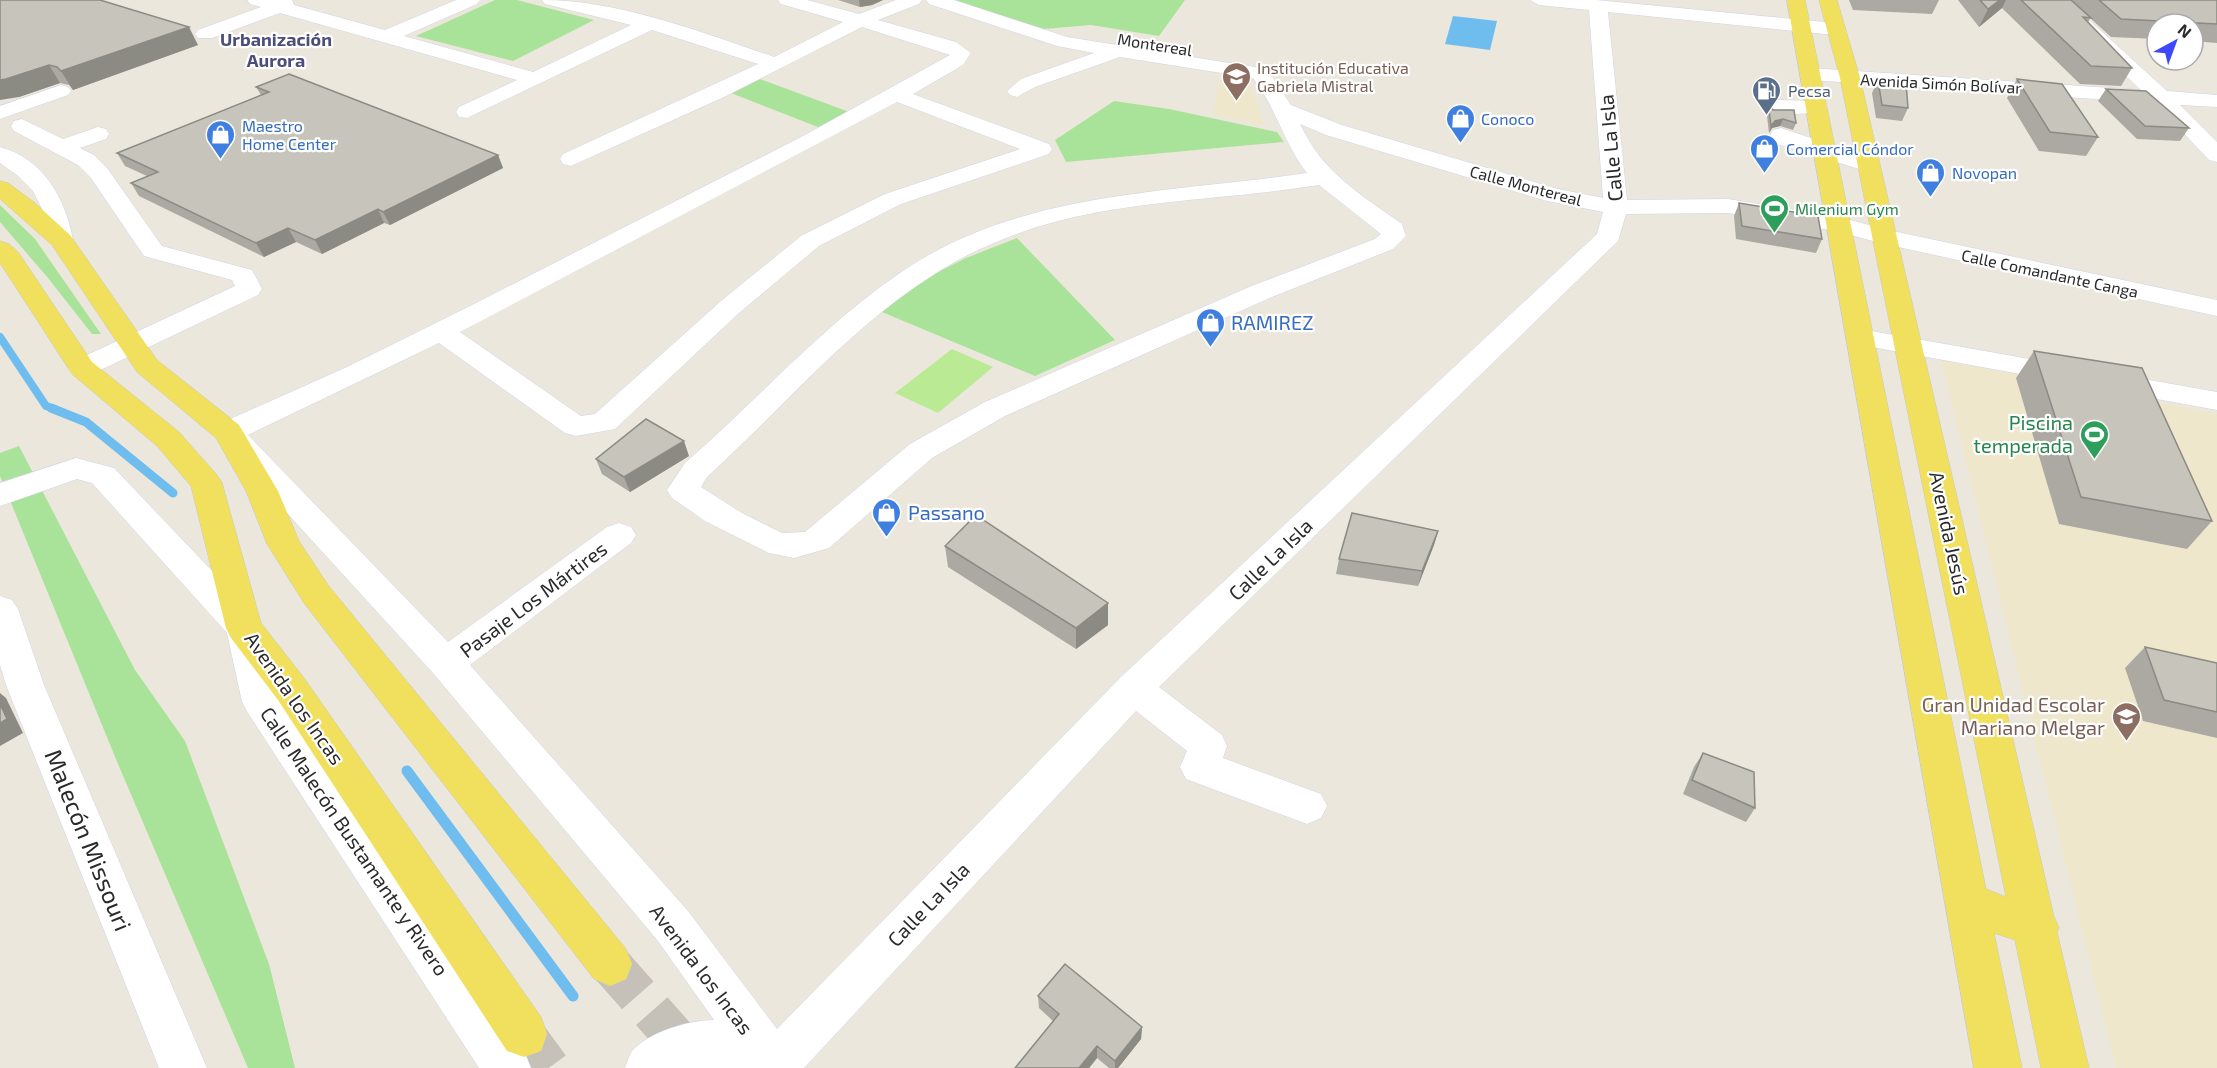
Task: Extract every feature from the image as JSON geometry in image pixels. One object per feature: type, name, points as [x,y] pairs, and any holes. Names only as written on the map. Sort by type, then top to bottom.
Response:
[{"type":"main road","points":[[1796,0],[1998,1068]]},
{"type":"main road","name":"Avenida Jesús","points":[[1828,0],[1850,78],[2037,928],[2065,1068]]},
{"type":"main road","points":[[1827,163],[1870,173]]},
{"type":"main road","name":"Avenida los Incas","points":[[0,188],[27,208],[61,240],[147,366],[228,432],[262,491],[284,544],[316,594],[610,964]]},
{"type":"main road","name":"Avenida los Incas","points":[[0,249],[9,257],[82,368],[168,439],[206,483],[244,628]]},
{"type":"main road","points":[[1968,903],[2037,928]]},
{"type":"street","points":[[256,0],[287,3],[386,37],[535,79]]},
{"type":"street","points":[[386,37],[471,0]]},
{"type":"street","points":[[551,0],[650,24],[776,64]]},
{"type":"street","points":[[228,432],[287,407],[440,331],[813,141],[956,61],[961,53],[950,46],[787,0]]},
{"type":"street","points":[[571,159],[776,64],[859,21],[913,0]]},
{"type":"street","name":"Montereal","points":[[935,0],[1064,42],[1115,52],[1260,73]]},
{"type":"street","points":[[1539,0],[1835,29]]},
{"type":"street","points":[[2056,0],[2160,96],[2217,155]]},
{"type":"street","points":[[205,34],[287,3]]},
{"type":"street","name":"Calle La Isla","points":[[782,1063],[1134,688],[1609,236],[1616,207],[1598,6]]},
{"type":"street","points":[[467,112],[650,24]]},
{"type":"street","name":"Montereal","points":[[1037,32],[1100,35],[1259,62],[1262,65],[1260,73],[1283,109],[1300,145],[1323,178],[1392,229],[1394,236],[1384,244],[1263,291],[995,409],[921,451],[817,540],[799,545],[782,546],[699,503],[683,490],[696,470],[871,309],[903,283],[968,246],[1034,221],[1072,211],[1323,178]]},
{"type":"street","points":[[1017,91],[1029,83],[1115,52]]},
{"type":"street","name":"Avenida Simón Bolívar","points":[[1810,74],[2217,101]]},
{"type":"street","points":[[0,113],[61,91]]},
{"type":"street","points":[[440,331],[576,426],[604,422],[730,307],[810,241],[893,199],[1041,149],[897,95]]},
{"type":"street","points":[[1779,109],[1779,106],[1816,105]]},
{"type":"street","name":"Calle Montereal","points":[[1283,109],[1334,130],[1555,196],[1616,207],[1657,209],[1717,205],[1839,224],[1884,237]]},
{"type":"street","points":[[0,151],[73,122]]},
{"type":"street","points":[[1300,145],[1310,135],[1334,130]]},
{"type":"street","points":[[41,136],[98,134]]},
{"type":"street","points":[[1781,135],[1782,138],[1827,163]]},
{"type":"street","points":[[41,136],[86,160],[99,173],[153,250],[243,275],[249,289],[82,368]]},
{"type":"street","name":"Avenida los Incas","points":[[0,151],[35,178],[52,199],[58,214],[61,240]]},
{"type":"street","name":"Calle Comandante Canga","points":[[1884,237],[2217,308]]},
{"type":"street","points":[[1860,337],[2217,401]]},
{"type":"street","name":"Avenida los Incas","points":[[228,432],[446,663],[673,926],[782,1063]]},
{"type":"street","name":"Calle Malecón Bustamante y Rivero","points":[[0,495],[76,468],[104,475],[244,628],[261,702],[515,1051]]},
{"type":"street","name":"Pasaje Los Mártires","points":[[446,663],[620,534]]},
{"type":"street","name":"Malecón Missouri","points":[[0,609],[25,685],[183,1068]]},
{"type":"street","points":[[1134,688],[1208,746],[1200,767],[1307,806]]},
{"type":"street","points":[[649,1068],[684,1048],[712,1042],[740,1043],[782,1063]]},
{"type":"shaded area","name":"Institución Educativa Gabriela Mistral","points":[[1219,81],[1251,87],[1265,126],[1213,114]]},
{"type":"shaded area","name":"Gran Unidad Escolar Mariano Melgar","points":[[1941,360],[2217,414],[2217,1068],[2116,1068]]},
{"type":"green space","points":[[495,0],[517,0],[594,20],[513,61],[416,36]]},
{"type":"green space","points":[[952,0],[1185,0],[1159,36],[1091,25],[1044,29]]},
{"type":"green space","points":[[760,79],[852,113],[823,129],[731,93]]},
{"type":"green space","points":[[1114,101],[1169,109],[1277,132],[1284,142],[1066,162],[1055,140]]},
{"type":"green space","points":[[0,205],[35,239],[101,334],[92,334],[0,222]]},
{"type":"green space","points":[[1017,238],[1115,340],[1035,376],[882,312],[918,282],[966,258]]},
{"type":"green space","points":[[952,349],[993,367],[938,413],[895,393]]},
{"type":"green space","points":[[19,446],[135,670],[185,741],[269,964],[295,1068],[248,1068],[118,764],[0,476],[0,453]]},
{"type":"water","points":[[1453,16],[1497,21],[1490,50],[1445,44]]},
{"type":"building","points":[[0,0],[100,0],[189,27],[61,71],[49,65],[0,80]]},
{"type":"building","points":[[1980,0],[2000,0],[1988,9]]},
{"type":"building","points":[[2021,0],[2071,0],[2091,18],[2083,17],[2132,68],[2091,66]]},
{"type":"building","points":[[2099,0],[2217,0],[2217,24],[2205,23],[2205,12],[2145,12],[2145,20],[2121,19]]},
{"type":"building","points":[[289,74],[498,155],[383,212],[378,209],[315,240],[288,228],[256,243],[131,183],[158,172],[117,153],[269,92],[256,87]]},
{"type":"building","points":[[2017,79],[2062,84],[2098,137],[2050,132]]},
{"type":"building","points":[[1878,80],[1906,83],[1908,108],[1882,105]]},
{"type":"building","points":[[2106,89],[2146,91],[2189,128],[2145,126]]},
{"type":"building","points":[[1768,102],[1773,110],[1794,110],[1796,123],[1783,119],[1775,121],[1771,126]]},
{"type":"building","points":[[1739,203],[1818,216],[1822,239],[1742,226]]},
{"type":"building","points":[[2034,351],[2142,368],[2212,521],[2081,497]]},
{"type":"building","points":[[646,419],[684,441],[624,477],[596,459]]},
{"type":"building","points":[[1352,513],[1438,531],[1422,571],[1339,559]]},
{"type":"building","points":[[976,515],[1108,603],[1076,628],[945,546]]},
{"type":"building","points":[[2145,647],[2217,663],[2217,712],[2164,700]]},
{"type":"building","points":[[0,704],[7,719],[0,723]]},
{"type":"building","points":[[1703,753],[1754,772],[1755,808],[1692,780]]},
{"type":"building","points":[[1065,964],[1142,1027],[1115,1061],[1097,1046],[1079,1068],[1015,1068],[1059,1014],[1038,996]]},
{"type":"waterway","points":[[0,337],[46,406],[55,409]]},
{"type":"waterway","points":[[51,408],[86,422],[173,493]]},
{"type":"waterway","points":[[407,771],[573,996]]},
{"type":"tunnel","points":[[610,964],[702,1068]]},
{"type":"tunnel","points":[[524,1034],[549,1068]]},
{"type":"place","name":"Institución Educativa Gabriela Mistral","points":[[1236,102]]},
{"type":"place","name":"Pecsa","points":[[1767,116]]},
{"type":"place","name":"Conoco","points":[[1460,144]]},
{"type":"place","name":"Maestro Home Center","points":[[221,160]]},
{"type":"place","name":"Comercial Cóndor","points":[[1765,174]]},
{"type":"place","name":"Novopan","points":[[1931,198]]},
{"type":"place","name":"Milenium Gym","points":[[1774,234]]},
{"type":"place","name":"RAMIREZ","points":[[1210,348]]},
{"type":"place","name":"Piscina temperada","points":[[2094,460]]},
{"type":"place","name":"Passano","points":[[887,538]]},
{"type":"place","name":"Gran Unidad Escolar Mariano Melgar","points":[[2126,742]]},
{"type":"district","name":"Urbanización Aurora","points":[[276,49]]}]
